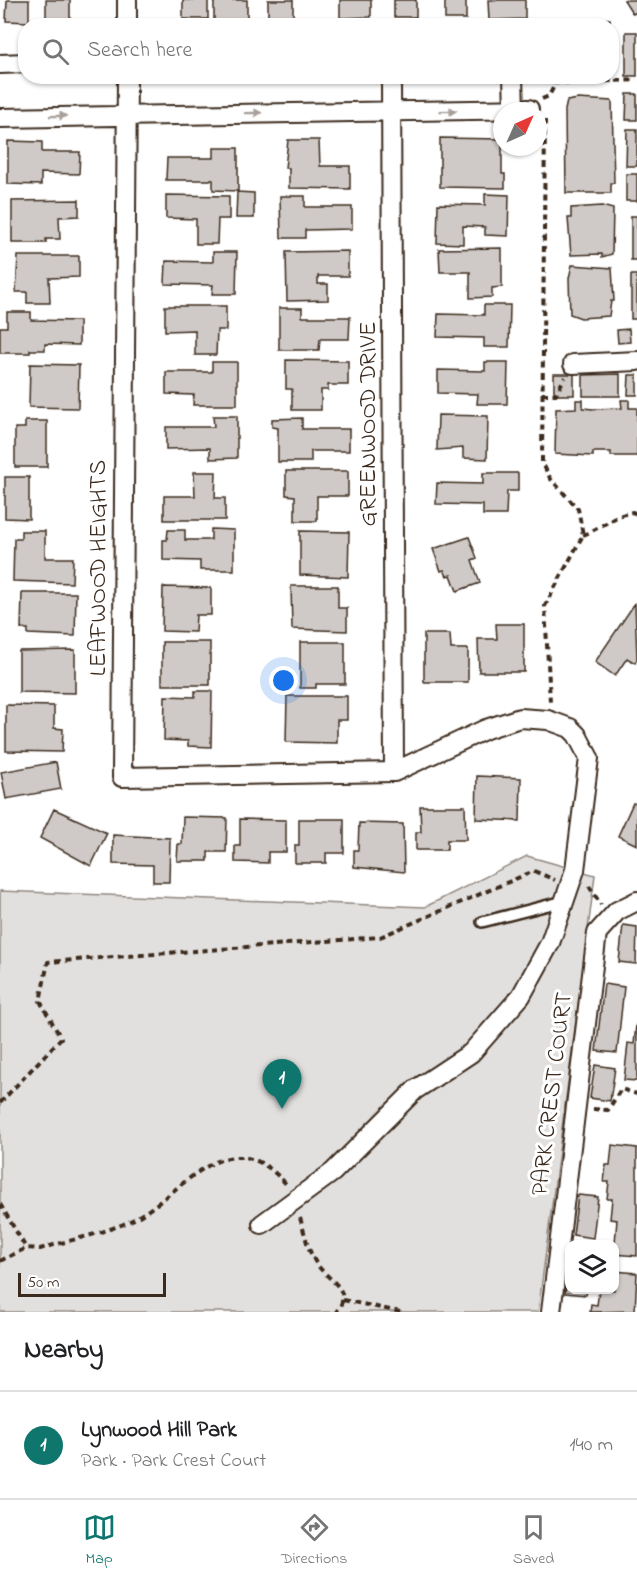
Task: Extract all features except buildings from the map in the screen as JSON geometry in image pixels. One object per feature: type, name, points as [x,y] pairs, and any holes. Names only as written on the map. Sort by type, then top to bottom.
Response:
[{"type":"street","points":[[127,0],[127,18]]},
{"type":"street","points":[[0,64],[18,63]]},
{"type":"street","name":"LEAFWOOD HEIGHTS","points":[[127,84],[122,777],[394,772]]},
{"type":"street","name":"GREENWOOD DRIVE","points":[[391,84],[394,772]]},
{"type":"street","points":[[516,84],[524,102]]},
{"type":"street","points":[[0,118],[493,107]]},
{"type":"street","points":[[573,364],[637,360]]},
{"type":"street","name":"PARK CREST COURT","points":[[262,1224],[333,1172],[415,1089],[471,1053],[521,996],[550,943],[570,886],[589,758],[578,735],[570,728],[548,720],[520,718],[497,725],[394,772]]},
{"type":"street","name":"PARK CREST COURT","points":[[551,1312],[597,933],[618,911],[637,901]]},
{"type":"lane","points":[[482,922],[570,886]]},
{"type":"path","points":[[619,81],[637,80]]},
{"type":"path","points":[[536,102],[551,92],[553,84]]},
{"type":"path","points":[[545,98],[542,462],[550,478],[578,509],[583,535]]},
{"type":"path","points":[[543,394],[556,394],[573,364]]},
{"type":"path","points":[[548,720],[550,697],[545,606],[583,535],[604,526],[618,514],[633,512],[637,515]]},
{"type":"path","points":[[0,1103],[61,1038],[40,1001],[48,962],[380,937],[534,871],[570,886],[588,884],[599,904],[618,911]]},
{"type":"path","points":[[575,1107],[608,1110],[621,1089],[637,1094]]},
{"type":"path","points":[[0,1261],[26,1248],[40,1249],[129,1222],[153,1208],[193,1176],[222,1159],[242,1155],[257,1159],[276,1172],[288,1185],[310,1251],[319,1267],[335,1280],[342,1290],[343,1300],[336,1312]]},
{"type":"path","points":[[0,1204],[26,1248]]},
{"type":"path","points":[[343,1300],[400,1312]]},
{"type":"shaded area","points":[[527,856],[595,875],[538,1312],[0,1312],[0,891],[425,907]]},
{"type":"place","name":"Lynwood Hill Park","points":[[282,1109]]}]
